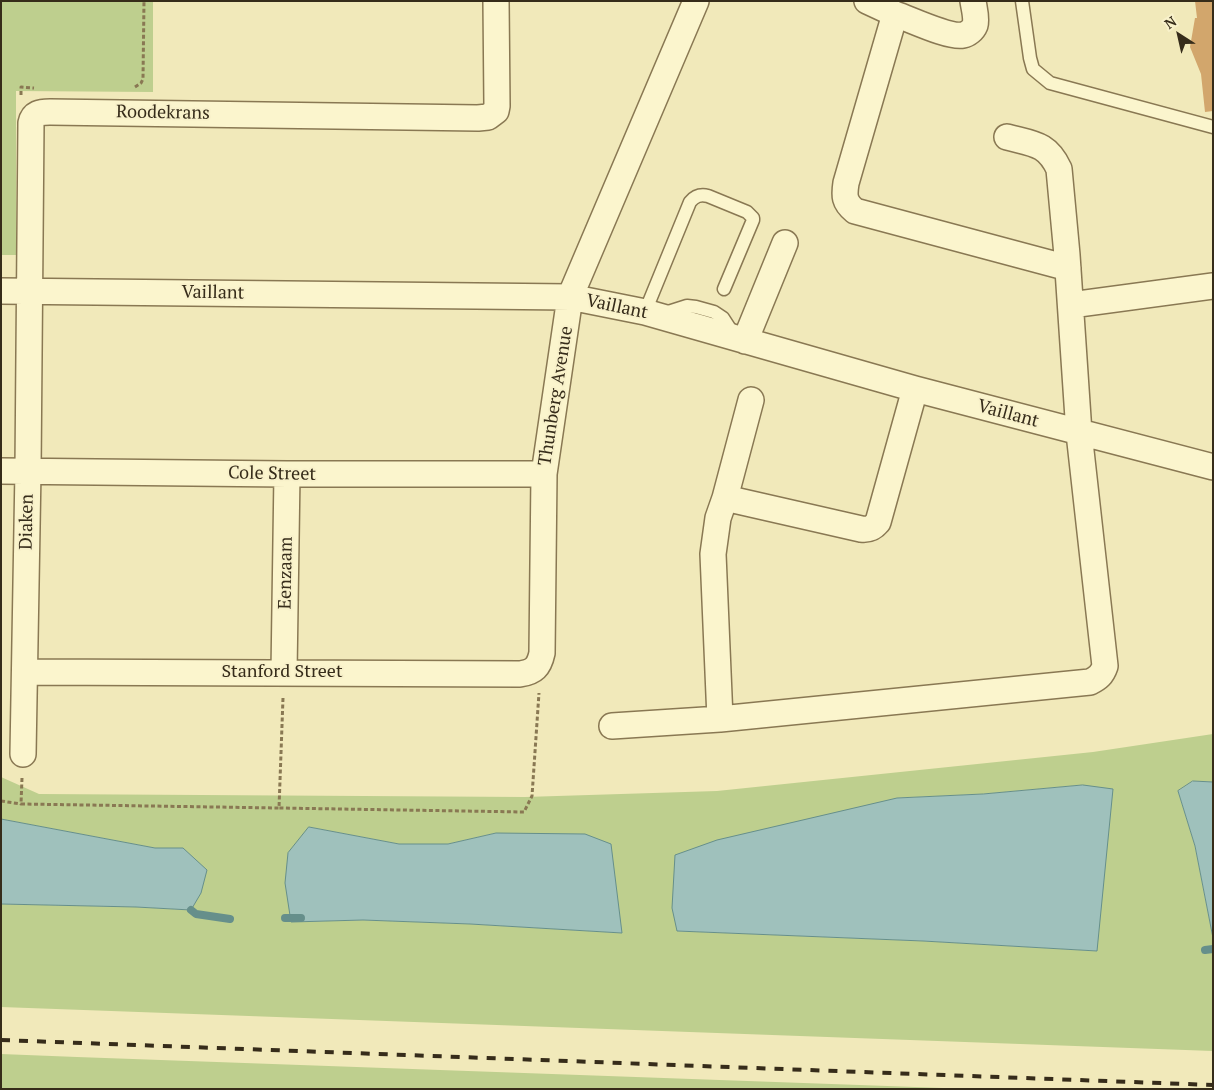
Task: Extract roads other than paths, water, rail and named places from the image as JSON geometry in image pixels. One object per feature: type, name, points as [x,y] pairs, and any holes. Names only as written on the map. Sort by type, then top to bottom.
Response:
[{"type":"street","name":"Roodekrans","points":[[30,291],[31,123],[37,113],[470,118],[488,116],[496,111],[497,106],[496,1]]},
{"type":"street","name":"Thunberg Avenue","points":[[539,663],[542,653],[544,474],[570,297],[696,1]]},
{"type":"street","points":[[867,1],[895,14],[953,35],[964,35],[972,31],[975,25],[974,1]]},
{"type":"street","points":[[895,14],[844,191],[848,206],[861,212],[1068,268]]},
{"type":"street","points":[[612,726],[720,719],[1090,682],[1098,678],[1102,673],[1105,666],[1080,433],[1059,169],[1054,159],[1045,149],[1038,145],[1007,137]]},
{"type":"street","points":[[741,340],[785,244]]},
{"type":"street","points":[[1071,305],[1213,286]]},
{"type":"street","name":"Vaillant","points":[[1,291],[570,297],[651,314],[915,389],[1213,466]]},
{"type":"street","name":"Diaken","points":[[23,754],[30,291]]},
{"type":"street","points":[[725,498],[861,529],[867,530],[872,528],[878,522],[915,389]]},
{"type":"street","points":[[720,719],[713,554],[718,518],[751,400]]},
{"type":"street","name":"Cole Street","points":[[1,470],[287,474],[544,474]]},
{"type":"street","name":"Eenzaam","points":[[284,672],[287,474]]},
{"type":"street","name":"Stanford Street","points":[[25,672],[520,674],[534,670],[539,663]]},
{"type":"lane","points":[[1022,1],[1033,69],[1050,84],[1213,127]]},
{"type":"lane","points":[[651,314],[690,202],[695,197],[708,196],[747,212],[753,218],[724,289]]},
{"type":"water","points":[[1193,781],[1213,782],[1213,938],[1195,846],[1178,791]]},
{"type":"water","points":[[1083,785],[1113,789],[1097,951],[923,941],[677,931],[672,908],[675,855],[717,840],[897,798],[983,794]]},
{"type":"water","points":[[1,819],[155,848],[183,848],[207,870],[201,893],[191,910],[1,904]]},
{"type":"water","points":[[309,827],[399,844],[448,844],[496,833],[585,834],[611,844],[622,933],[363,920],[291,922],[285,883],[288,853]]},
{"type":"waterway","points":[[191,910],[196,914],[230,919]]},
{"type":"waterway","points":[[285,918],[301,918]]},
{"type":"waterway","points":[[1205,950],[1213,949]]},
{"type":"railway","points":[[1,1040],[1213,1085]]}]
